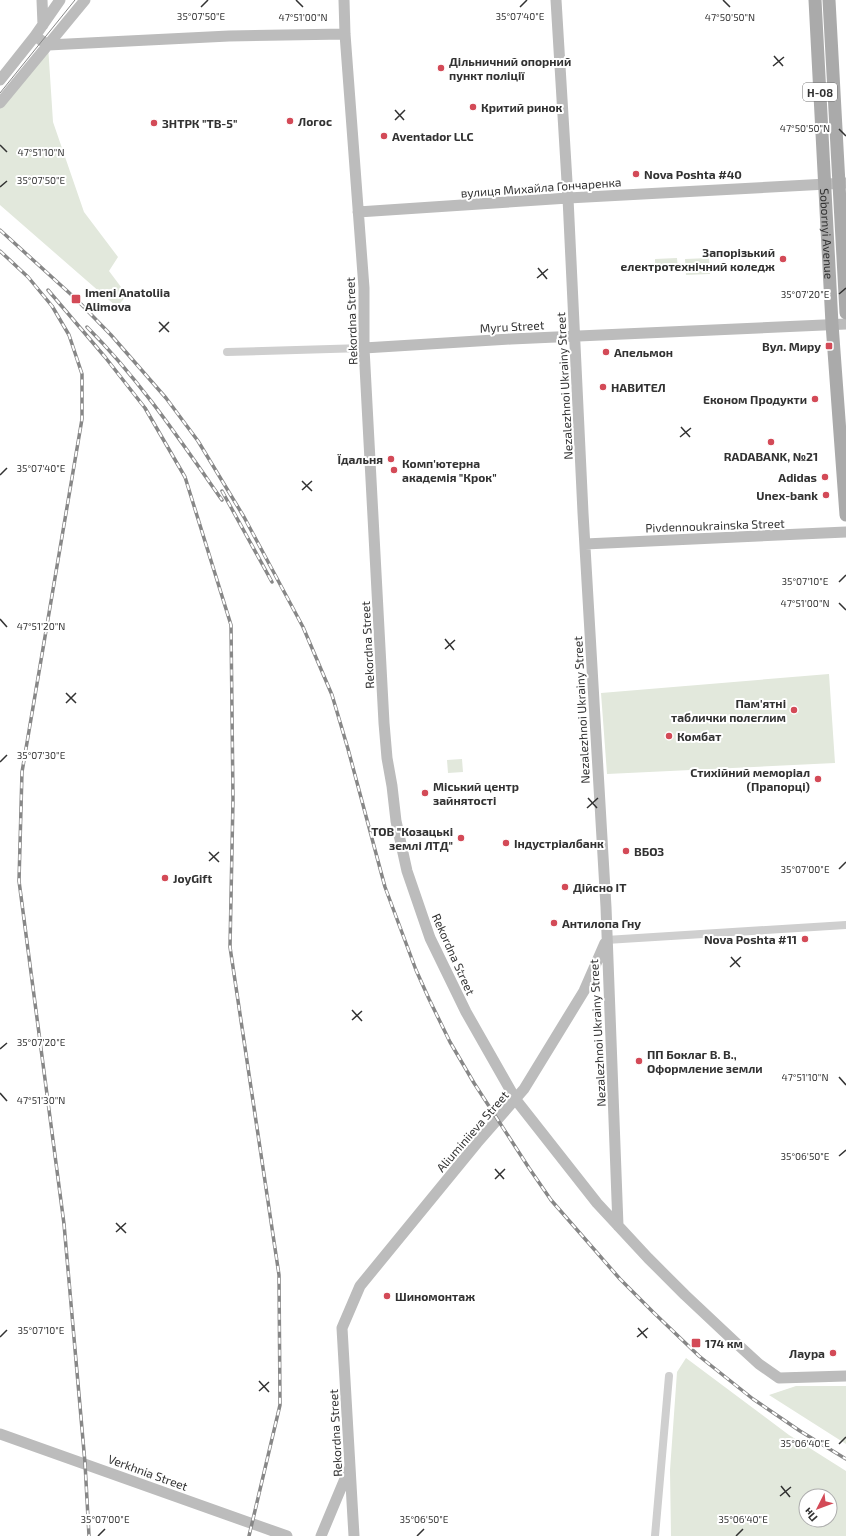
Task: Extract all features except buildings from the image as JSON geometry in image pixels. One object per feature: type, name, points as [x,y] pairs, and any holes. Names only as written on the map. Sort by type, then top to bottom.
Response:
[{"type":"main road","name":"Sobornyi Avenue","points":[[815,0],[836,184],[846,313]]},
{"type":"main road","name":"Sobornyi Avenue","points":[[829,0],[836,184],[832,324],[846,515]]},
{"type":"street","points":[[42,0],[43,25]]},
{"type":"street","points":[[0,80],[35,36],[60,0]]},
{"type":"street","points":[[0,104],[85,0]]},
{"type":"street","name":"Rekordna Street","points":[[344,0],[345,34],[364,288],[364,348],[384,723],[396,821],[407,871],[430,938],[466,1012],[516,1100],[597,1204],[618,1226]]},
{"type":"street","name":"Nezalezhnoi Ukrainy Street","points":[[556,0],[606,907],[606,940],[618,1226]]},
{"type":"street","points":[[35,36],[48,45],[229,36],[345,34]]},
{"type":"street","name":"вулиця Михайла Гончаренка","points":[[358,212],[568,198],[836,184]]},
{"type":"street","name":"Myru Street","points":[[227,352],[364,348],[511,339],[846,324]]},
{"type":"street","name":"Pivdennoukrainska Street","points":[[585,544],[846,532]]},
{"type":"street","points":[[606,940],[846,925]]},
{"type":"street","name":"Aliuminiieva Street","points":[[342,1328],[360,1286],[477,1143],[524,1089],[584,991],[606,940]]},
{"type":"street","points":[[618,1226],[685,1295],[760,1364],[779,1378],[846,1376]]},
{"type":"street","name":"Rekordna Street","points":[[342,1328],[354,1536]]},
{"type":"street","points":[[655,1536],[670,1376]]},
{"type":"street","name":"Verkhnia Street","points":[[0,1434],[287,1536]]},
{"type":"street","points":[[321,1536],[350,1467]]},
{"type":"shaded area","points":[[48,45],[53,122],[84,212],[118,257],[109,271],[127,295],[117,307],[0,205],[0,103]]},
{"type":"shaded area","points":[[677,258],[678,271],[655,272],[655,259]]},
{"type":"shaded area","points":[[709,258],[710,274],[686,275],[685,259]]},
{"type":"shaded area","points":[[829,674],[835,763],[607,774],[601,693]]},
{"type":"shaded area","points":[[462,759],[463,772],[448,773],[447,760]]},
{"type":"shaded area","points":[[686,1358],[789,1435],[846,1471],[846,1536],[671,1536],[670,1470],[677,1372]]},
{"type":"shaded area","points":[[796,1386],[846,1386],[846,1444],[769,1395]]},
{"type":"tram line","points":[[0,93],[75,0]]},
{"type":"railway","points":[[0,230],[76,299],[111,335],[166,398],[198,441],[244,517],[303,627],[332,695],[385,887],[416,970],[429,999],[450,1042],[474,1083],[551,1200],[620,1279],[699,1356],[753,1399],[800,1431],[846,1459]]},
{"type":"railway","points":[[0,251],[28,277],[52,306],[69,335],[82,374],[82,419],[22,772],[19,881],[64,1224],[85,1463],[89,1536]]},
{"type":"railway","points":[[48,290],[105,357],[145,408],[185,477],[231,625],[233,799],[230,947],[279,1275],[280,1405],[249,1536]]},
{"type":"railway","points":[[87,327],[124,368],[158,410],[222,500]]},
{"type":"railway","points":[[222,491],[272,582]]},
{"type":"place","name":"Дільничний опорний пункт поліції","points":[[441,68]]},
{"type":"place","name":"Критий ринок","points":[[473,107]]},
{"type":"place","name":"Логос","points":[[290,121]]},
{"type":"place","name":"ЗНТРК \"ТВ-5\"","points":[[154,123]]},
{"type":"place","name":"Aventador LLC","points":[[384,136]]},
{"type":"place","name":"Nova Poshta #40","points":[[636,174]]},
{"type":"place","name":"Запорізький електротехнічний коледж","points":[[783,259]]},
{"type":"place","name":"Imeni Anatoliia Alimova","points":[[76,299]]},
{"type":"place","name":"Вул. Миру","points":[[829,346]]},
{"type":"place","name":"Апельмон","points":[[606,352]]},
{"type":"place","name":"НАВИТЕЛ","points":[[603,387]]},
{"type":"place","name":"Економ Продукти","points":[[815,399]]},
{"type":"place","name":"RADABANK, №21","points":[[771,442]]},
{"type":"place","name":"Їдальня","points":[[391,459]]},
{"type":"place","name":"Комп'ютерна академія \"Крок\"","points":[[394,470]]},
{"type":"place","name":"Adidas","points":[[825,477]]},
{"type":"place","name":"Unex-bank","points":[[826,495]]},
{"type":"place","name":"Пам'ятні таблички полеглим","points":[[794,710]]},
{"type":"place","name":"Комбат","points":[[669,736]]},
{"type":"place","name":"Стихійний меморіал (Прапорці)","points":[[818,779]]},
{"type":"place","name":"Міський центр зайнятості","points":[[425,793]]},
{"type":"place","name":"ТОВ \"Козацькі землі ЛТД\"","points":[[461,838]]},
{"type":"place","name":"Індустріалбанк","points":[[506,843]]},
{"type":"place","name":"ВБОЗ","points":[[626,851]]},
{"type":"place","name":"JoyGift","points":[[165,878]]},
{"type":"place","name":"Дійсно ІТ","points":[[565,887]]},
{"type":"place","name":"Антилопа Гну","points":[[554,923]]},
{"type":"place","name":"Nova Poshta #11","points":[[805,939]]},
{"type":"place","name":"ПП Боклаг В. В., Оформление земли","points":[[639,1061]]},
{"type":"place","name":"Шиномонтаж","points":[[387,1296]]},
{"type":"place","name":"174 км","points":[[696,1343]]},
{"type":"place","name":"Лаура","points":[[833,1353]]}]
